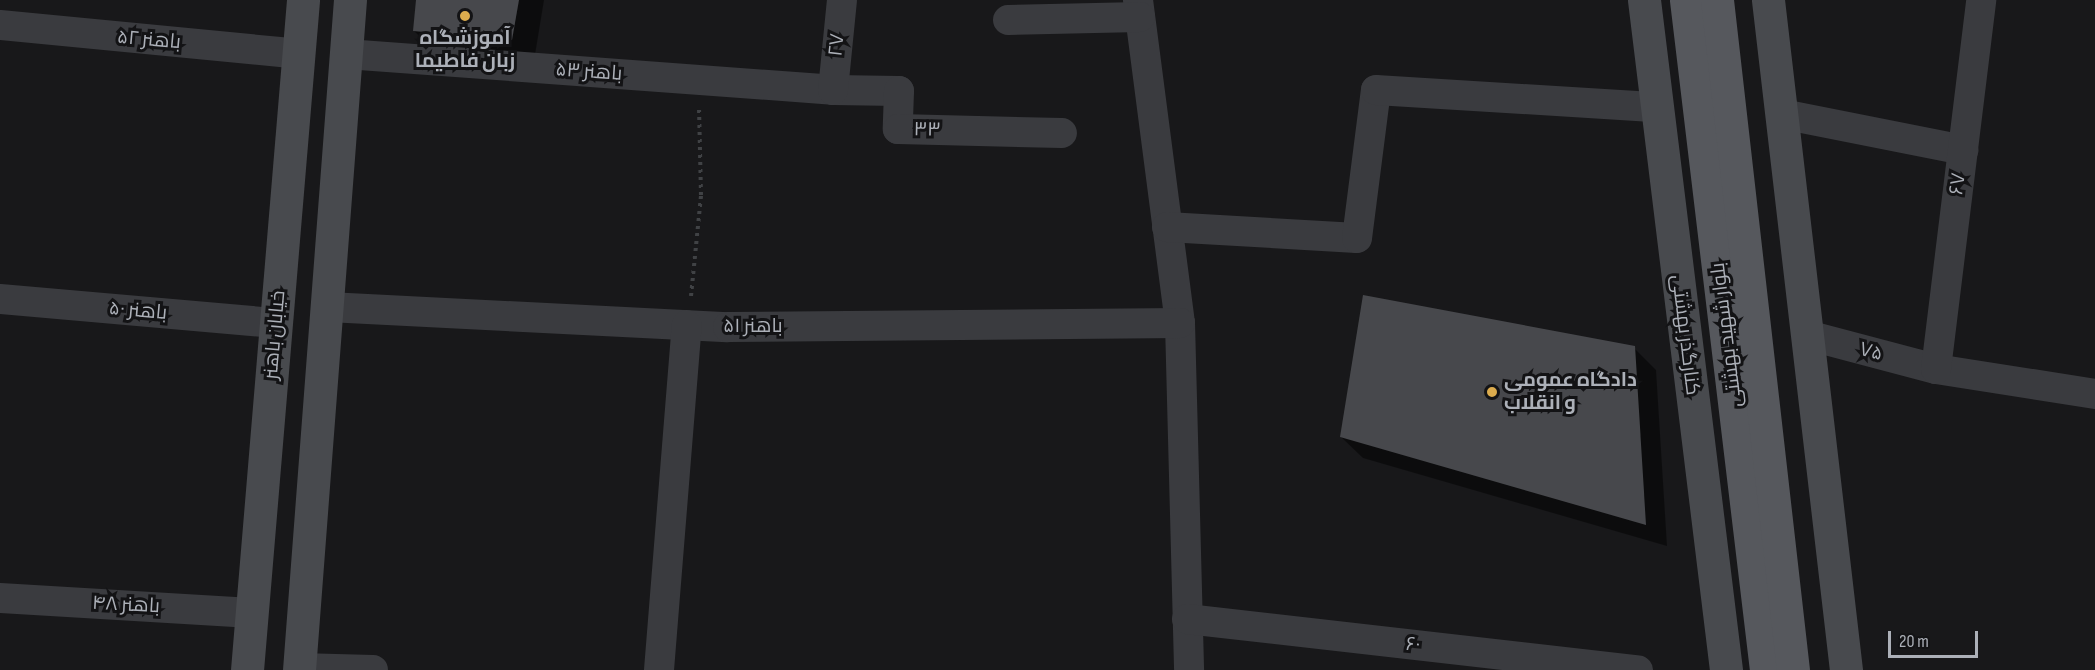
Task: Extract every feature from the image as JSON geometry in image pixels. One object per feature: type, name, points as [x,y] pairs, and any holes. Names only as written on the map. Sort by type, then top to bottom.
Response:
[{"type":"main road","name":"خیابان باهنر","points":[[247,670],[303,0]]},
{"type":"main road","points":[[299,669],[350,0]]},
{"type":"main road","name":"کنارگذر بهشتی","points":[[1644,0],[1726,670]]},
{"type":"main road","name":"بلوار شهید بهشتی","points":[[1686,0],[1766,670]]},
{"type":"main road","name":"بلوار شهید بهشتی","points":[[1717,0],[1793,670]]},
{"type":"main road","points":[[1768,0],[1846,670]]},
{"type":"street","name":"۲۷","points":[[832,90],[842,0]]},
{"type":"street","name":"۶۷","points":[[1935,369],[1981,0]]},
{"type":"street","points":[[1008,20],[1139,8],[1180,323],[1189,670]]},
{"type":"street","name":"باهنر ۵۲","points":[[0,25],[298,54]]},
{"type":"street","name":"باهنر ۵۳","points":[[346,54],[832,90]]},
{"type":"street","name":"۳۳","points":[[832,90],[899,91],[898,129],[1062,133]]},
{"type":"street","points":[[1167,227],[1357,238],[1376,90],[1656,107]]},
{"type":"street","points":[[1782,114],[1963,150]]},
{"type":"street","name":"باهنر ۵۰","points":[[0,299],[276,323]]},
{"type":"street","name":"باهنر ۵۱","points":[[328,307],[728,327],[1180,323]]},
{"type":"street","points":[[659,670],[687,325]]},
{"type":"street","name":"۷۵","points":[[1807,334],[1935,369],[2095,394]]},
{"type":"street","name":"باهنر ۴۸","points":[[0,598],[252,613]]},
{"type":"street","name":"۶۰","points":[[1187,619],[1638,670]]},
{"type":"street","points":[[299,669],[373,670]]},
{"type":"path","points":[[687,325],[701,195],[701,118],[693,80]]},
{"type":"building","name":"آموزشگاه زبان فاطیما","points":[[416,0],[519,0],[512,40],[413,31]]},
{"type":"building","name":"دادگاه عمومی و انقلاب","points":[[1363,295],[1635,346],[1646,525],[1340,437]]},
{"type":"place","name":"آموزشگاه زبان فاطیما","points":[[465,16]]},
{"type":"place","name":"دادگاه عمومی و انقلاب","points":[[1492,392]]}]
